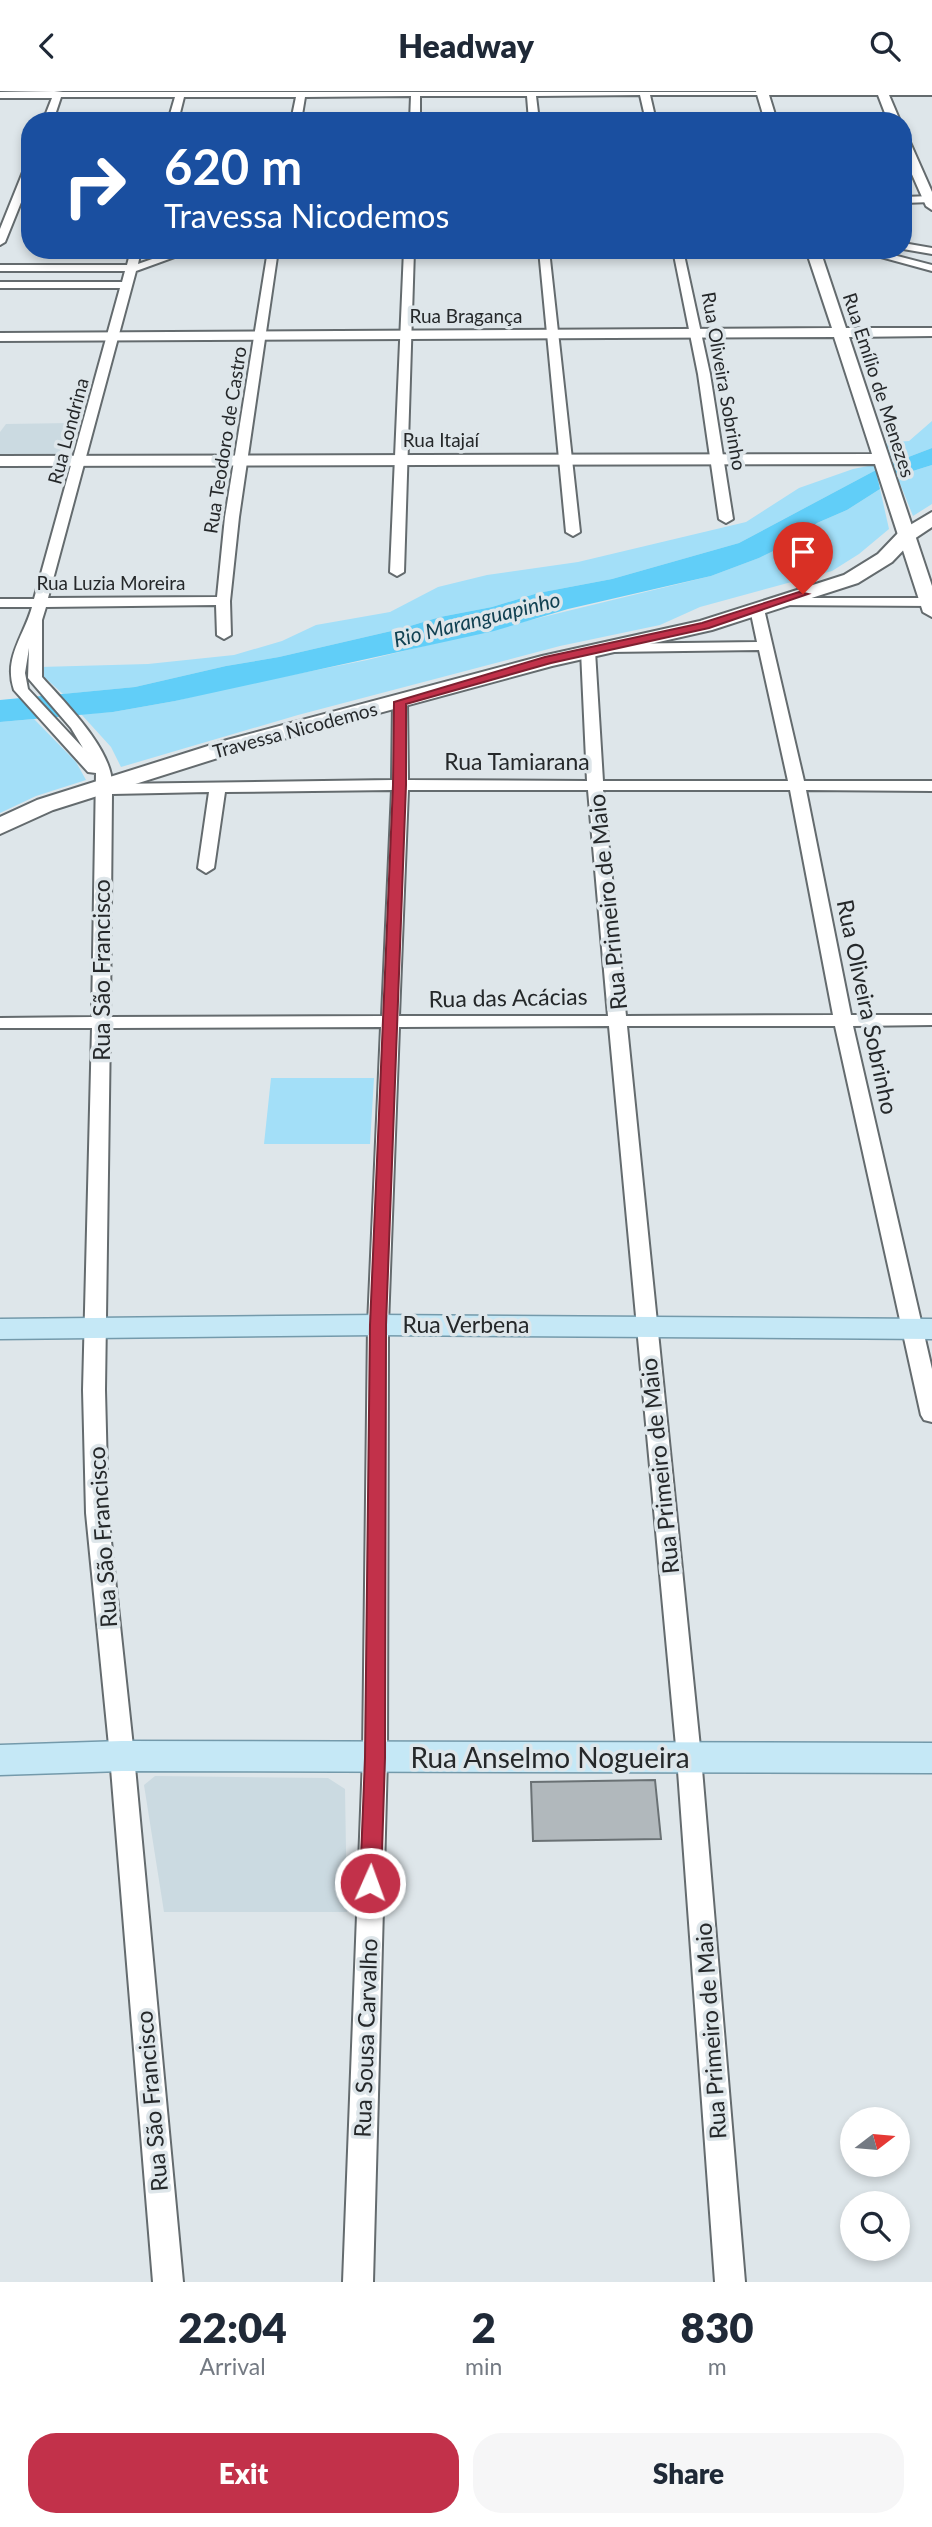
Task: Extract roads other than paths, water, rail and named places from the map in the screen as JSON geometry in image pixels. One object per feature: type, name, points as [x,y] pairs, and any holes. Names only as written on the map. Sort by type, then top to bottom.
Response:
[{"type":"main road","name":"Travessa Nicodemos","points":[[0,828],[14,818],[45,805],[103,789],[235,745],[599,649],[705,626],[850,579],[885,558],[907,535],[932,518]]},
{"type":"main road","name":"Rua Verbena","points":[[0,1329],[378,1325],[923,1329]]},
{"type":"main road","name":"Rua Anselmo Nogueira","points":[[0,1760],[122,1756],[932,1758]]},
{"type":"street","points":[[298,112],[301,92]]},
{"type":"street","points":[[415,112],[416,92]]},
{"type":"street","points":[[531,92],[533,112]]},
{"type":"street","points":[[645,92],[649,112]]},
{"type":"street","points":[[762,92],[768,112]]},
{"type":"street","points":[[882,92],[890,112]]},
{"type":"street","points":[[0,95],[932,92]]},
{"type":"street","points":[[52,112],[59,93]]},
{"type":"street","points":[[175,112],[180,94]]},
{"type":"street","points":[[912,160],[931,202],[912,201]]},
{"type":"street","points":[[0,242],[21,189]]},
{"type":"street","points":[[0,201],[21,201]]},
{"type":"street","points":[[912,248],[932,251]]},
{"type":"street","name":"Rua Londrina","points":[[35,620],[134,259]]},
{"type":"street","points":[[0,268],[131,268],[167,259]]},
{"type":"street","name":"Rua Teodoro de Castro","points":[[224,635],[223,601],[272,259]]},
{"type":"street","points":[[397,572],[409,259]]},
{"type":"street","points":[[545,259],[573,531]]},
{"type":"street","name":"Rua Oliveira Sobrinho","points":[[680,259],[719,459],[726,519]]},
{"type":"street","name":"Rua Emílio de Menezes","points":[[816,259],[931,605]]},
{"type":"street","points":[[896,259],[932,268]]},
{"type":"street","points":[[0,285],[127,285]]},
{"type":"street","name":"Rua Bragança","points":[[0,337],[932,332]]},
{"type":"street","name":"Rua Itajaí","points":[[0,461],[719,459],[884,466]]},
{"type":"street","name":"Rua Luzia Moreira","points":[[0,603],[223,601]]},
{"type":"street","points":[[779,602],[931,605]]},
{"type":"street","name":"Rua Oliveira Sobrinho","points":[[757,609],[797,786],[843,1021],[923,1329],[932,1415]]},
{"type":"street","points":[[35,620],[26,634],[16,674],[21,691],[94,771],[103,789]]},
{"type":"street","points":[[35,620],[39,633],[33,669],[35,678],[77,726],[104,772],[103,789]]},
{"type":"street","points":[[599,649],[765,646]]},
{"type":"street","name":"Rua Primeiro de Maio","points":[[599,649],[595,785],[620,1021],[646,1326],[689,1757],[730,2282]]},
{"type":"street","points":[[0,677],[16,674]]},
{"type":"street","name":"Rua Sousa Carvalho","points":[[358,2282],[375,1758],[378,1325],[400,785],[400,702]]},
{"type":"street","name":"Rua Tamiarana","points":[[103,789],[400,785],[932,786]]},
{"type":"street","points":[[206,869],[218,787]]},
{"type":"street","name":"Rua São Francisco","points":[[103,789],[94,1390],[97,1513],[122,1756],[168,2282]]},
{"type":"street","name":"Rua das Acácias","points":[[0,1023],[391,1024],[932,1020]]},
{"type":"water","points":[[932,448],[932,465],[897,476],[890,464]]},
{"type":"water","name":"Rio Maranguapinho","points":[[876,470],[880,489],[847,510],[817,523],[790,543],[711,576],[568,609],[494,631],[175,701],[113,712],[0,722],[0,700],[135,687],[279,657],[440,617],[492,607],[538,593],[612,579],[739,543]]}]
